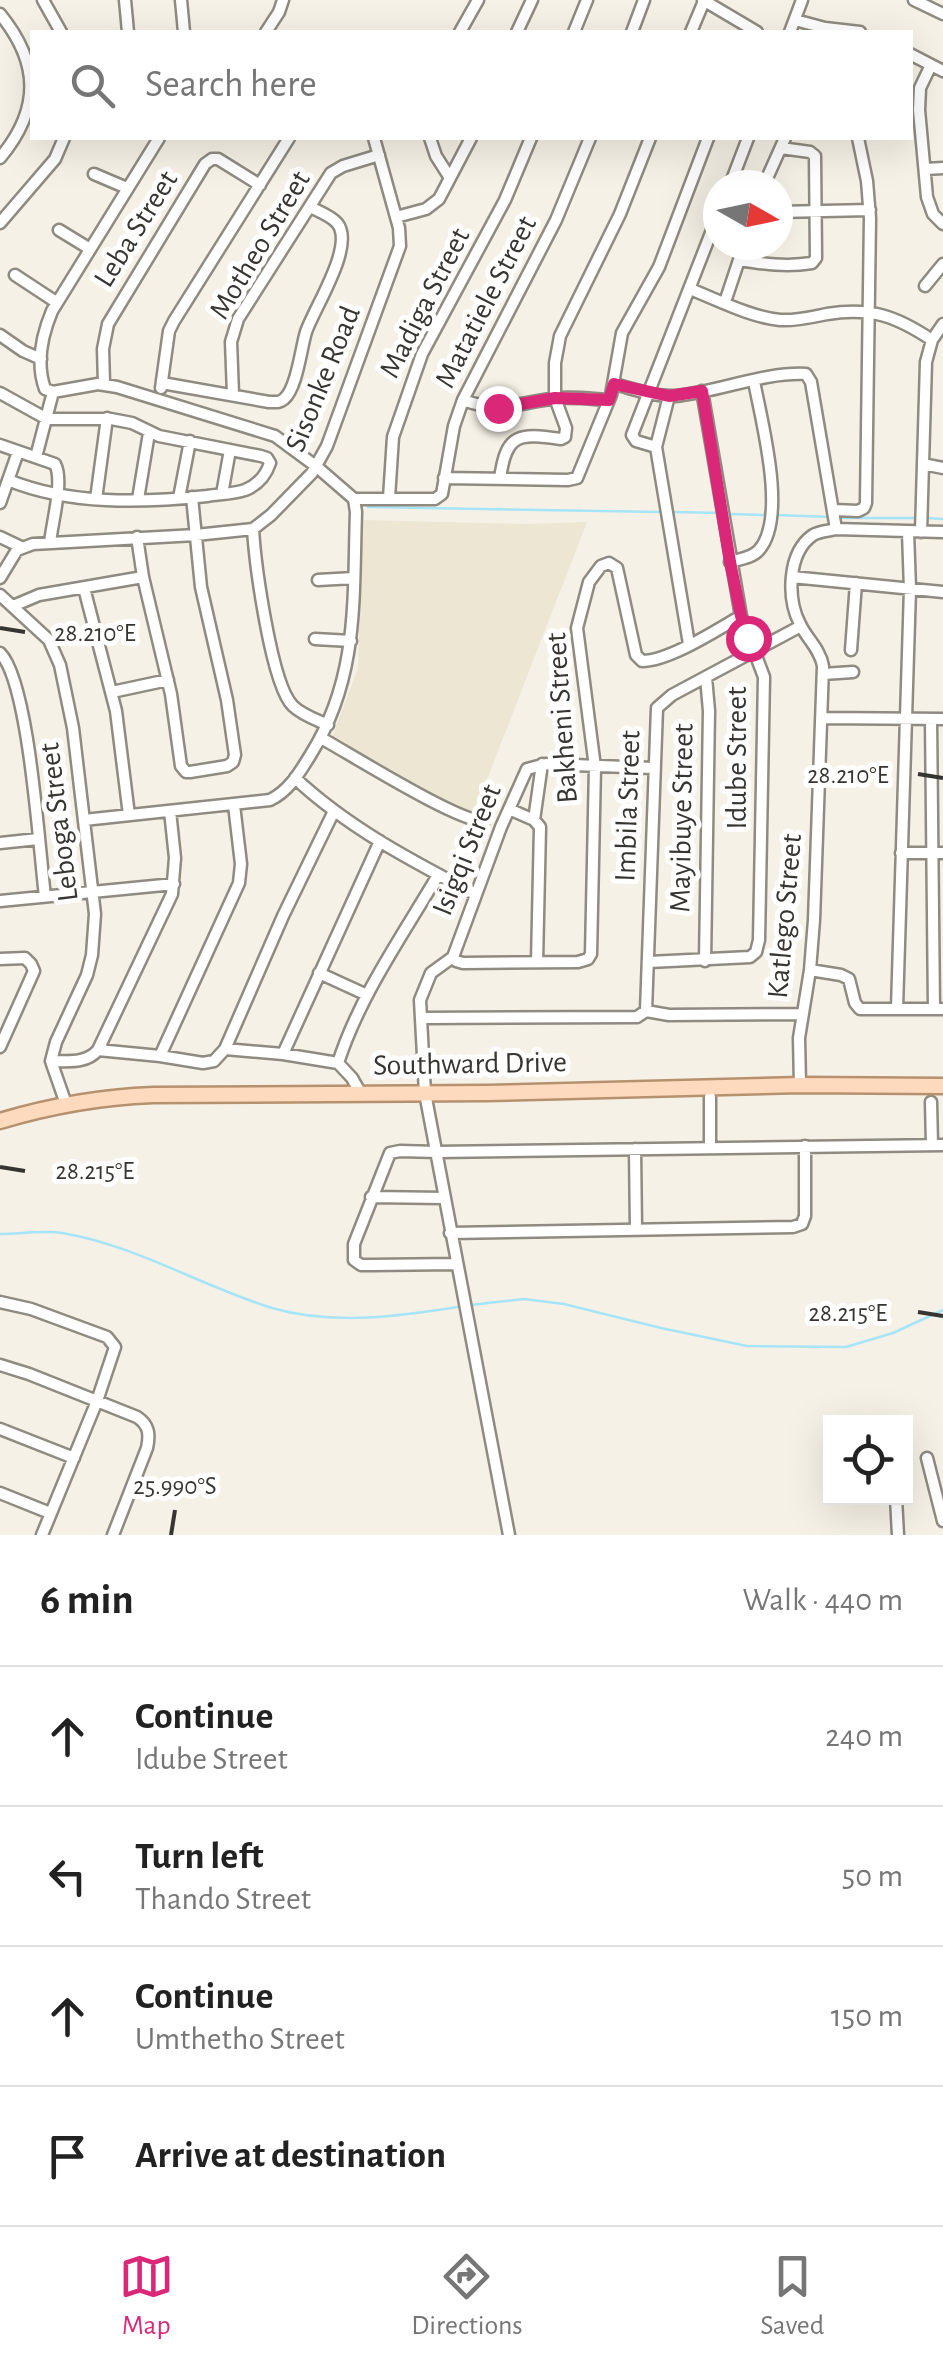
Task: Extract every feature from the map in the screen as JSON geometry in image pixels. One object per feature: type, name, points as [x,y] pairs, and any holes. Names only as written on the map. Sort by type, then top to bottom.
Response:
[{"type":"main road","name":"Southward Drive","points":[[0,1121],[66,1104],[153,1095],[943,1086]]},
{"type":"street","points":[[43,0],[61,30]]},
{"type":"street","points":[[126,0],[128,30]]},
{"type":"street","points":[[181,0],[184,30]]},
{"type":"street","points":[[267,30],[283,0]]},
{"type":"street","points":[[461,30],[478,0]]},
{"type":"street","points":[[518,30],[532,0]]},
{"type":"street","points":[[575,30],[587,0]]},
{"type":"street","points":[[633,30],[644,0]]},
{"type":"street","points":[[692,30],[704,0],[751,30]]},
{"type":"street","points":[[791,30],[802,0]]},
{"type":"street","points":[[914,0],[943,14]]},
{"type":"street","points":[[0,14],[26,55],[30,75],[30,98],[20,131],[0,158]]},
{"type":"street","points":[[794,20],[851,30]]},
{"type":"street","points":[[0,34],[10,26]]},
{"type":"street","points":[[913,55],[943,71]]},
{"type":"street","points":[[931,64],[919,98],[929,206],[943,224]]},
{"type":"street","points":[[0,223],[55,159],[63,140]]},
{"type":"street","points":[[84,820],[270,800],[285,790],[328,725],[346,674],[352,640],[354,499],[317,466],[262,431],[159,399],[104,384],[53,392],[45,389],[41,359],[46,326],[56,302],[159,140]]},
{"type":"street","points":[[159,399],[174,321],[287,140]]},
{"type":"street","name":"Sisonke Road","points":[[253,528],[317,466],[397,258],[400,237],[375,140]]},
{"type":"street","points":[[431,140],[450,178]]},
{"type":"street","points":[[396,217],[432,206],[439,199],[470,140]]},
{"type":"street","name":"Madiga Street","points":[[389,498],[392,438],[422,354],[505,200],[530,140]]},
{"type":"street","name":"Matatiele Street","points":[[389,498],[434,500],[442,494],[454,426],[463,400],[556,220],[589,140]]},
{"type":"street","points":[[500,479],[504,456],[515,440],[533,435],[564,437],[566,428],[555,398],[556,348],[620,214],[649,140]]},
{"type":"street","points":[[444,478],[577,478],[614,384],[622,333],[659,267],[707,140]]},
{"type":"street","points":[[736,170],[747,140]]},
{"type":"street","points":[[834,510],[862,510],[866,503],[870,210],[858,140]]},
{"type":"street","points":[[725,302],[739,260],[778,266],[812,263],[816,258],[814,154],[783,143],[771,170]]},
{"type":"street","name":"Motheo Street","points":[[232,394],[232,342],[238,319],[331,173],[380,154]]},
{"type":"street","name":"Leba Street","points":[[104,384],[103,349],[108,324],[205,164],[218,159],[260,185]]},
{"type":"street","points":[[926,170],[943,168]]},
{"type":"street","points":[[94,174],[128,188]]},
{"type":"street","points":[[162,383],[275,402],[284,400],[291,389],[306,330],[342,247],[337,223],[310,207]]},
{"type":"street","points":[[793,212],[870,210]]},
{"type":"street","points":[[59,230],[90,248]]},
{"type":"street","points":[[656,447],[640,443],[632,436],[703,255]]},
{"type":"street","points":[[925,286],[943,264]]},
{"type":"street","points":[[15,275],[56,302]]},
{"type":"street","points":[[690,289],[761,316],[785,320],[868,311],[902,321],[932,340]]},
{"type":"street","points":[[921,532],[926,362],[932,340],[943,324]]},
{"type":"street","points":[[0,335],[41,359]]},
{"type":"street","points":[[614,384],[669,396],[793,374],[809,376],[836,529]]},
{"type":"street","points":[[730,562],[762,547],[772,509],[772,477],[754,380]]},
{"type":"street","name":"Idube Street","points":[[702,391],[741,616],[766,688],[759,940],[750,957],[705,960]]},
{"type":"street","points":[[36,457],[53,392]]},
{"type":"street","points":[[0,393],[47,418],[108,418],[132,423],[149,433],[265,457],[270,465],[250,487],[186,498],[56,494],[8,480]]},
{"type":"street","points":[[669,396],[656,447],[690,644]]},
{"type":"street","points":[[463,400],[498,408],[555,398],[609,400]]},
{"type":"street","points":[[96,498],[108,418]]},
{"type":"street","points":[[138,499],[149,433]]},
{"type":"street","points":[[137,537],[183,770],[195,772],[230,765],[235,755],[226,700],[186,498],[190,441]]},
{"type":"street","points":[[0,446],[58,468],[50,543]]},
{"type":"street","points":[[222,494],[230,450]]},
{"type":"street","points":[[0,503],[18,452]]},
{"type":"street","points":[[923,464],[943,468]]},
{"type":"street","points":[[354,499],[389,498]]},
{"type":"street","points":[[0,578],[21,548],[253,528],[261,599],[283,690],[292,706],[328,725]]},
{"type":"street","points":[[943,532],[836,529],[817,533],[800,553],[792,577],[943,592]]},
{"type":"street","points":[[897,1008],[910,589],[908,532]]},
{"type":"street","points":[[0,537],[21,548]]},
{"type":"street","name":"Bakheni Street","points":[[453,957],[464,963],[578,962],[591,954],[594,767],[577,628],[586,590],[601,566],[609,563],[617,568],[638,659],[653,661],[741,616]]},
{"type":"street","points":[[13,606],[39,595],[143,577]]},
{"type":"street","name":"Katlego Street","points":[[792,577],[792,602],[800,626],[819,653],[823,674],[810,970],[799,1038],[800,1085]]},
{"type":"street","points":[[318,580],[354,578]]},
{"type":"street","points":[[851,650],[856,583]]},
{"type":"street","points":[[84,588],[112,692],[129,815]]},
{"type":"street","name":"Leboga Street","points":[[0,595],[41,632],[55,651],[73,728],[94,891],[92,955],[52,1061]]},
{"type":"street","name":"Imbila Street","points":[[646,1011],[657,708],[672,695],[800,626]]},
{"type":"street","points":[[315,639],[352,640]]},
{"type":"street","points":[[0,653],[13,674],[25,732],[45,896]]},
{"type":"street","points":[[823,674],[853,672]]},
{"type":"street","name":"Mayibuye Street","points":[[705,960],[709,712],[706,677]]},
{"type":"street","points":[[112,692],[168,680]]},
{"type":"street","points":[[810,970],[850,979],[855,1003],[860,1008],[938,1009],[937,719],[822,718]]},
{"type":"street","points":[[322,738],[453,812],[484,821]]},
{"type":"street","points":[[534,820],[542,764]]},
{"type":"street","name":"Isigqi Street","points":[[509,1535],[425,1093],[419,1006],[435,968],[453,957],[523,774],[542,764],[653,768]]},
{"type":"street","points":[[295,778],[334,811],[380,841],[475,894]]},
{"type":"street","points":[[160,1056],[239,883],[241,864],[234,805]]},
{"type":"street","points":[[509,809],[538,822],[541,832],[537,962]]},
{"type":"street","points":[[93,1055],[165,913],[174,884],[170,811]]},
{"type":"street","points":[[66,1104],[52,1061],[93,1055],[160,1056],[209,1062],[219,1058],[334,811]]},
{"type":"street","points":[[0,844],[38,838]]},
{"type":"street","points":[[283,1054],[380,841]]},
{"type":"street","points":[[901,854],[938,853]]},
{"type":"street","points":[[338,1063],[367,995],[438,874]]},
{"type":"street","points":[[0,901],[174,884]]},
{"type":"street","points":[[0,960],[25,958],[34,971],[0,1047]]},
{"type":"street","points":[[649,962],[705,960]]},
{"type":"street","points":[[320,973],[367,995]]},
{"type":"street","points":[[422,1018],[636,1017],[646,1011],[669,1016],[802,1014]]},
{"type":"street","points":[[225,1050],[338,1063],[361,1094]]},
{"type":"street","points":[[710,1097],[710,1148]]},
{"type":"street","points":[[456,1264],[356,1263],[352,1250],[390,1153],[938,1145],[931,1102]]},
{"type":"street","points":[[450,1232],[785,1228],[802,1224],[806,1216],[805,1146]]},
{"type":"street","points":[[636,1150],[636,1230]]},
{"type":"street","points":[[371,1198],[444,1198]]},
{"type":"street","points":[[0,1302],[31,1309],[111,1340],[114,1352],[42,1535]]},
{"type":"street","points":[[0,1365],[96,1401],[147,1426],[147,1448],[112,1535]]},
{"type":"street","points":[[0,1428],[74,1458]]},
{"type":"street","points":[[927,1458],[943,1521]]},
{"type":"street","points":[[0,1494],[50,1513]]},
{"type":"street","points":[[896,1505],[898,1535]]},
{"type":"shaded area","points":[[362,520],[587,522],[474,813],[467,814],[332,737],[358,668]]},
{"type":"waterway","points":[[368,507],[662,512]]},
{"type":"waterway","points":[[670,512],[722,513]]},
{"type":"waterway","points":[[730,514],[767,515]]},
{"type":"waterway","points":[[775,515],[832,517]]},
{"type":"waterway","points":[[840,518],[917,518]]},
{"type":"waterway","points":[[925,518],[943,519]]},
{"type":"waterway","points":[[0,1234],[54,1232],[89,1239],[272,1308],[319,1317],[368,1317],[464,1306]]},
{"type":"waterway","points":[[471,1305],[524,1299],[564,1304],[747,1346],[846,1347],[893,1333],[943,1310]]},
{"type":"route","points":[[498,408],[555,398],[609,400],[614,384],[669,396],[702,391],[730,562],[748,638]]}]
